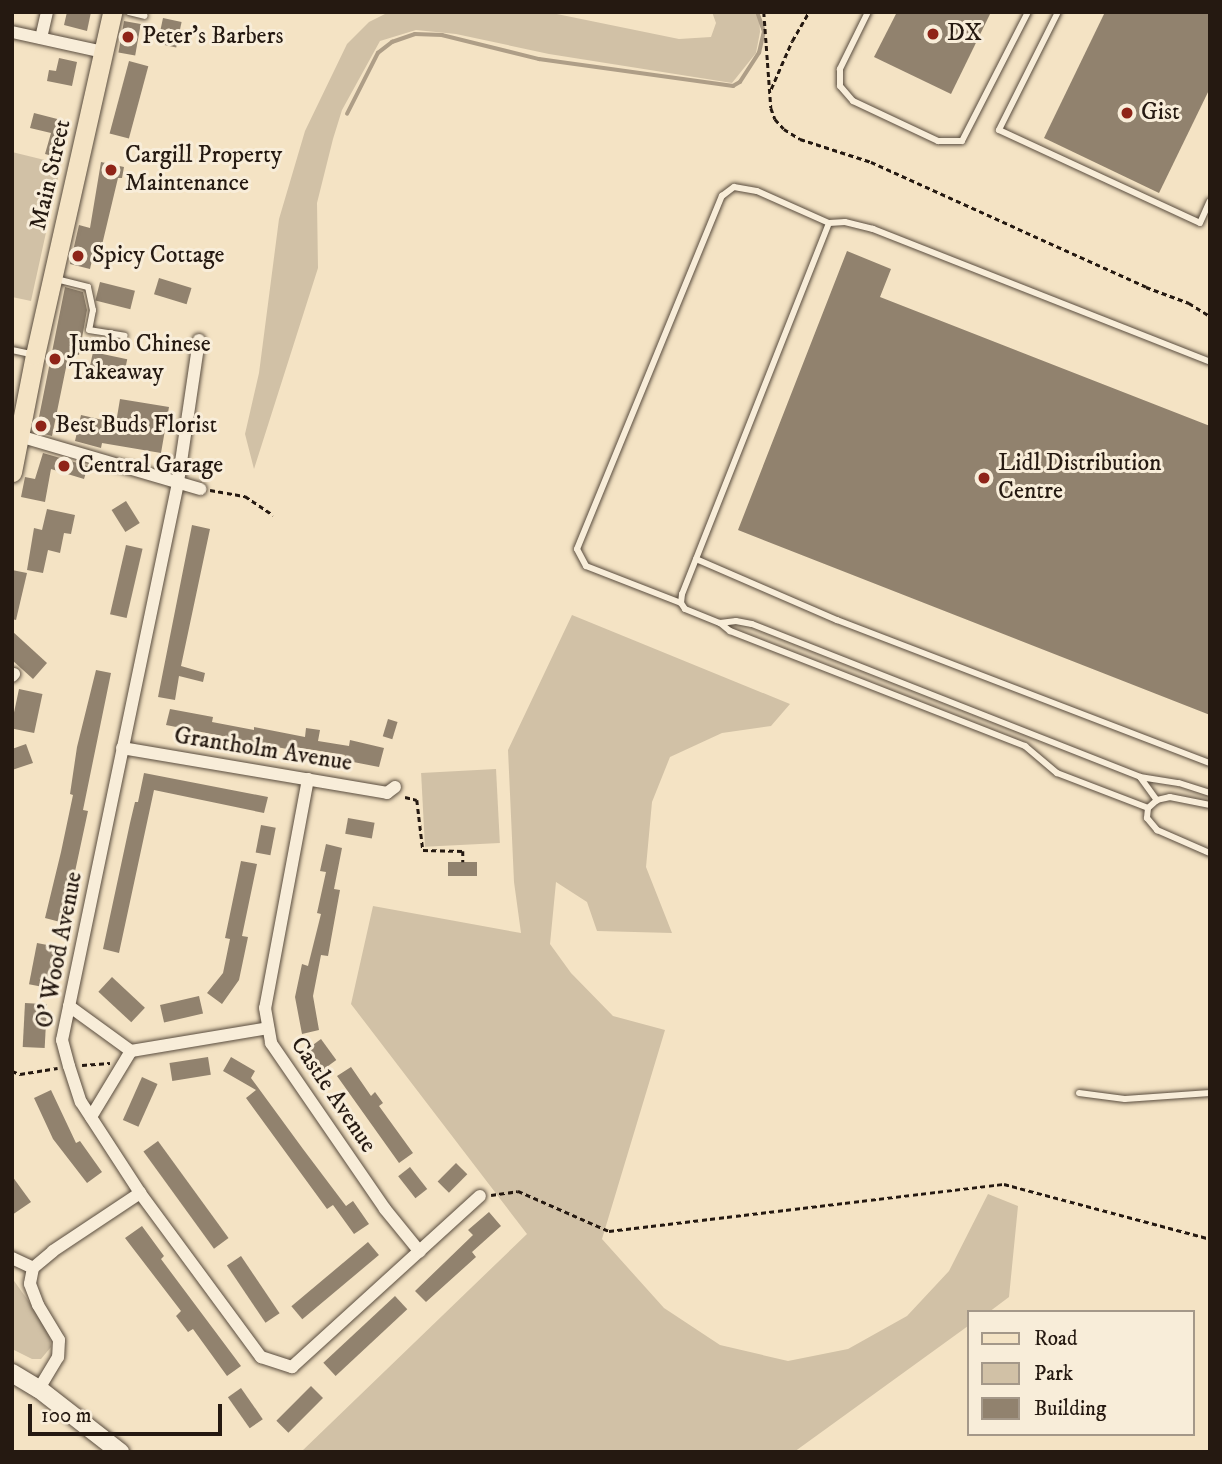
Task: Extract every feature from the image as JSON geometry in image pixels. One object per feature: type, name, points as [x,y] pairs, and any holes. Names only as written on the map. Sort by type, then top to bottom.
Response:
[{"type":"main road","name":"Main Street","points":[[12,472],[35,355],[113,12]]},
{"type":"main road","points":[[12,1373],[39,1389],[120,1452]]},
{"type":"street","points":[[41,38],[47,12]]},
{"type":"street","points":[[12,32],[104,52]]},
{"type":"street","name":"O' Wood Avenue","points":[[199,340],[178,483],[62,1040],[81,1102],[140,1194],[261,1357],[292,1367],[481,1196]]},
{"type":"street","points":[[19,436],[200,489]]},
{"type":"street","name":"Grantholm Avenue","points":[[122,748],[391,790]]},
{"type":"street","name":"Castle Avenue","points":[[308,779],[265,1008],[271,1043],[385,1209],[420,1252]]},
{"type":"street","points":[[69,1006],[131,1051],[268,1028]]},
{"type":"street","points":[[90,1117],[131,1051]]},
{"type":"street","points":[[39,1389],[58,1357],[59,1340],[38,1305],[30,1284],[33,1268],[53,1251],[140,1194]]},
{"type":"street","points":[[12,1258],[33,1268]]},
{"type":"lane","points":[[129,12],[145,16]]},
{"type":"lane","points":[[868,12],[840,69],[840,86],[853,100],[938,141],[962,141],[1028,12]]},
{"type":"lane","points":[[1058,12],[999,130],[1200,223],[1210,201]]},
{"type":"lane","points":[[1148,808],[1057,773],[1025,746],[730,631],[720,623],[685,609],[681,603],[586,566],[577,549],[722,196],[734,187],[757,191],[829,223],[845,222],[873,229],[1210,362]]},
{"type":"lane","points":[[681,603],[829,223]]},
{"type":"lane","points":[[53,278],[88,287],[93,310],[89,330],[125,336]]},
{"type":"lane","points":[[12,350],[35,355]]},
{"type":"lane","points":[[696,559],[837,620],[1210,762]]},
{"type":"lane","points":[[720,623],[736,621],[752,624],[1140,776],[1179,783],[1210,793]]},
{"type":"lane","points":[[1140,776],[1157,800]]},
{"type":"lane","points":[[1210,805],[1170,797],[1157,800],[1148,808],[1147,818],[1157,830],[1210,853]]},
{"type":"lane","points":[[1079,1093],[1125,1099],[1210,1093]]},
{"type":"path","points":[[764,12],[770,92],[775,119],[800,139],[871,162],[1134,282],[1189,303],[1210,316]]},
{"type":"path","points":[[770,92],[792,41],[809,12]]},
{"type":"path","points":[[200,489],[245,496],[273,515]]},
{"type":"path","points":[[391,790],[417,800],[423,850],[463,850],[463,862]]},
{"type":"path","points":[[481,1196],[518,1191],[609,1231],[1004,1184],[1210,1240]]},
{"type":"green space","points":[[389,12],[547,12],[679,39],[711,37],[716,23],[712,12],[759,12],[760,32],[756,53],[732,83],[549,54],[456,34],[416,30],[380,41],[342,110],[333,139],[317,203],[318,268],[254,469],[245,434],[259,373],[279,219],[305,131],[347,44],[369,22]]},
{"type":"green space","points":[[12,152],[61,164],[31,301],[12,297]]},
{"type":"green space","points":[[572,615],[790,704],[771,726],[722,733],[670,757],[652,802],[646,867],[672,933],[597,931],[587,902],[556,882],[550,944],[571,973],[613,1016],[665,1030],[602,1239],[664,1308],[720,1345],[788,1361],[848,1349],[907,1316],[949,1271],[988,1194],[1018,1206],[1009,1297],[992,1310],[967,1310],[967,1327],[794,1452],[301,1452],[527,1234],[351,1004],[373,906],[521,933],[514,882],[508,750]]},
{"type":"green space","points":[[496,769],[500,843],[425,847],[421,773]]},
{"type":"green space","points":[[12,1278],[49,1330],[51,1347],[41,1359],[32,1359],[12,1349]]},
{"type":"building","points":[[67,12],[91,12],[87,31],[64,25]]},
{"type":"building","name":"DX","points":[[897,12],[991,12],[951,94],[874,57]]},
{"type":"building","name":"Gist","points":[[1105,12],[1210,12],[1210,88],[1159,193],[1044,138]]},
{"type":"building","points":[[163,18],[182,22],[176,47],[158,43]]},
{"type":"building","points":[[124,21],[141,24],[135,55],[118,53]]},
{"type":"building","points":[[59,58],[77,62],[72,86],[47,81],[49,70],[56,71]]},
{"type":"building","points":[[129,61],[148,66],[129,139],[110,133]]},
{"type":"building","points":[[34,113],[69,122],[60,158],[45,154],[51,133],[30,128]]},
{"type":"building","points":[[101,162],[124,167],[122,178],[118,178],[102,245],[96,243],[90,269],[70,264],[79,225],[90,228]]},
{"type":"building","name":"Lidl Distribution Centre","points":[[847,251],[891,269],[880,297],[1210,426],[1210,715],[738,530]]},
{"type":"building","points":[[159,278],[192,288],[187,304],[154,294]]},
{"type":"building","points":[[100,282],[135,291],[130,309],[95,300]]},
{"type":"building","points":[[65,287],[83,292],[87,310],[79,355],[69,353],[52,436],[36,432]]},
{"type":"building","points":[[93,352],[127,359],[123,378],[89,371]]},
{"type":"building","points":[[120,399],[169,407],[161,453],[102,443],[101,448],[75,441],[81,415],[116,423]]},
{"type":"building","points":[[43,453],[88,466],[84,479],[51,469],[45,502],[21,497],[25,477],[35,479]]},
{"type":"building","points":[[126,501],[140,523],[125,532],[112,510]]},
{"type":"building","points":[[47,509],[75,515],[71,534],[64,533],[60,553],[48,550],[43,573],[27,570],[34,528],[42,530]]},
{"type":"building","points":[[192,525],[210,529],[181,666],[205,673],[203,682],[179,676],[175,700],[158,697]]},
{"type":"building","points":[[126,545],[143,549],[127,618],[110,614]]},
{"type":"building","points":[[12,570],[27,573],[16,620],[12,619]]},
{"type":"building","points":[[12,631],[47,663],[33,679],[12,660]]},
{"type":"building","points":[[96,670],[111,673],[83,810],[88,811],[64,923],[45,918],[73,795],[70,794],[77,747]]},
{"type":"building","points":[[19,689],[42,694],[34,733],[12,728]]},
{"type":"building","points":[[170,709],[213,717],[212,722],[254,730],[254,727],[305,737],[306,728],[320,730],[318,741],[349,746],[350,740],[384,748],[379,767],[343,760],[345,755],[288,746],[287,749],[166,725]]},
{"type":"building","points":[[388,719],[398,722],[392,739],[383,736]]},
{"type":"building","points":[[26,744],[33,763],[12,770],[12,749]]},
{"type":"building","points":[[144,773],[268,797],[264,813],[154,790],[119,953],[103,949],[130,823]]},
{"type":"building","points":[[348,818],[375,823],[372,838],[345,834]]},
{"type":"building","points":[[261,825],[276,828],[270,855],[256,852]]},
{"type":"building","points":[[326,844],[342,848],[334,889],[340,890],[328,956],[321,955],[313,996],[319,1030],[302,1034],[295,997],[302,964],[308,966],[321,914],[317,913],[326,872],[320,871]]},
{"type":"building","points":[[241,861],[257,864],[242,936],[248,937],[239,980],[222,1004],[207,993],[223,973],[230,939],[225,938]]},
{"type":"building","points":[[448,862],[477,862],[477,876],[448,876]]},
{"type":"building","points":[[37,943],[58,947],[50,988],[29,984]]},
{"type":"building","points":[[112,977],[145,1008],[131,1022],[98,992]]},
{"type":"building","points":[[199,996],[203,1014],[164,1023],[160,1005]]},
{"type":"building","points":[[25,1003],[47,1004],[45,1048],[23,1047]]},
{"type":"building","points":[[321,1039],[336,1060],[323,1069],[308,1048]]},
{"type":"building","points":[[208,1057],[211,1075],[172,1081],[169,1063]]},
{"type":"building","points":[[231,1057],[255,1071],[251,1078],[303,1149],[346,1206],[353,1201],[369,1224],[354,1234],[333,1205],[327,1209],[246,1098],[256,1090],[223,1071]]},
{"type":"building","points":[[351,1067],[371,1096],[375,1092],[383,1103],[379,1106],[413,1153],[399,1163],[337,1076]]},
{"type":"building","points":[[142,1077],[158,1084],[138,1127],[123,1120]]},
{"type":"building","points":[[51,1090],[76,1143],[80,1141],[102,1172],[87,1183],[53,1139],[34,1098]]},
{"type":"building","points":[[158,1141],[229,1238],[214,1249],[143,1152]]},
{"type":"building","points":[[456,1163],[467,1174],[449,1193],[438,1181]]},
{"type":"building","points":[[410,1167],[427,1189],[415,1198],[398,1176]]},
{"type":"building","points":[[12,1176],[31,1202],[12,1215]]},
{"type":"building","points":[[489,1212],[501,1226],[472,1252],[476,1257],[426,1302],[415,1291],[473,1235],[468,1230]]},
{"type":"building","points":[[142,1226],[164,1256],[161,1259],[241,1366],[227,1376],[193,1329],[188,1332],[176,1316],[181,1311],[125,1238]]},
{"type":"building","points":[[368,1242],[379,1255],[302,1319],[291,1306]]},
{"type":"building","points":[[241,1256],[280,1313],[265,1323],[227,1266]]},
{"type":"building","points":[[395,1296],[407,1309],[336,1376],[323,1363]]},
{"type":"building","points":[[311,1386],[323,1398],[288,1433],[276,1421]]},
{"type":"building","points":[[241,1388],[263,1419],[250,1428],[228,1397]]},
{"type":"waterway","points":[[347,114],[378,53],[392,42],[415,34],[442,35],[539,59],[733,86],[740,82],[759,53],[764,32],[757,12]]},
{"type":"place","name":"DX","points":[[933,34]]},
{"type":"place","name":"Peter's Barbers","points":[[128,37]]},
{"type":"place","name":"Gist","points":[[1127,113]]},
{"type":"place","name":"Cargill Property Maintenance","points":[[111,170]]},
{"type":"place","name":"Spicy Cottage","points":[[78,256]]},
{"type":"place","name":"Jumbo Chinese Takeaway","points":[[55,359]]},
{"type":"place","name":"Best Buds Florist","points":[[41,426]]},
{"type":"place","name":"Central Garage","points":[[64,466]]},
{"type":"place","name":"Lidl Distribution Centre","points":[[984,478]]}]
